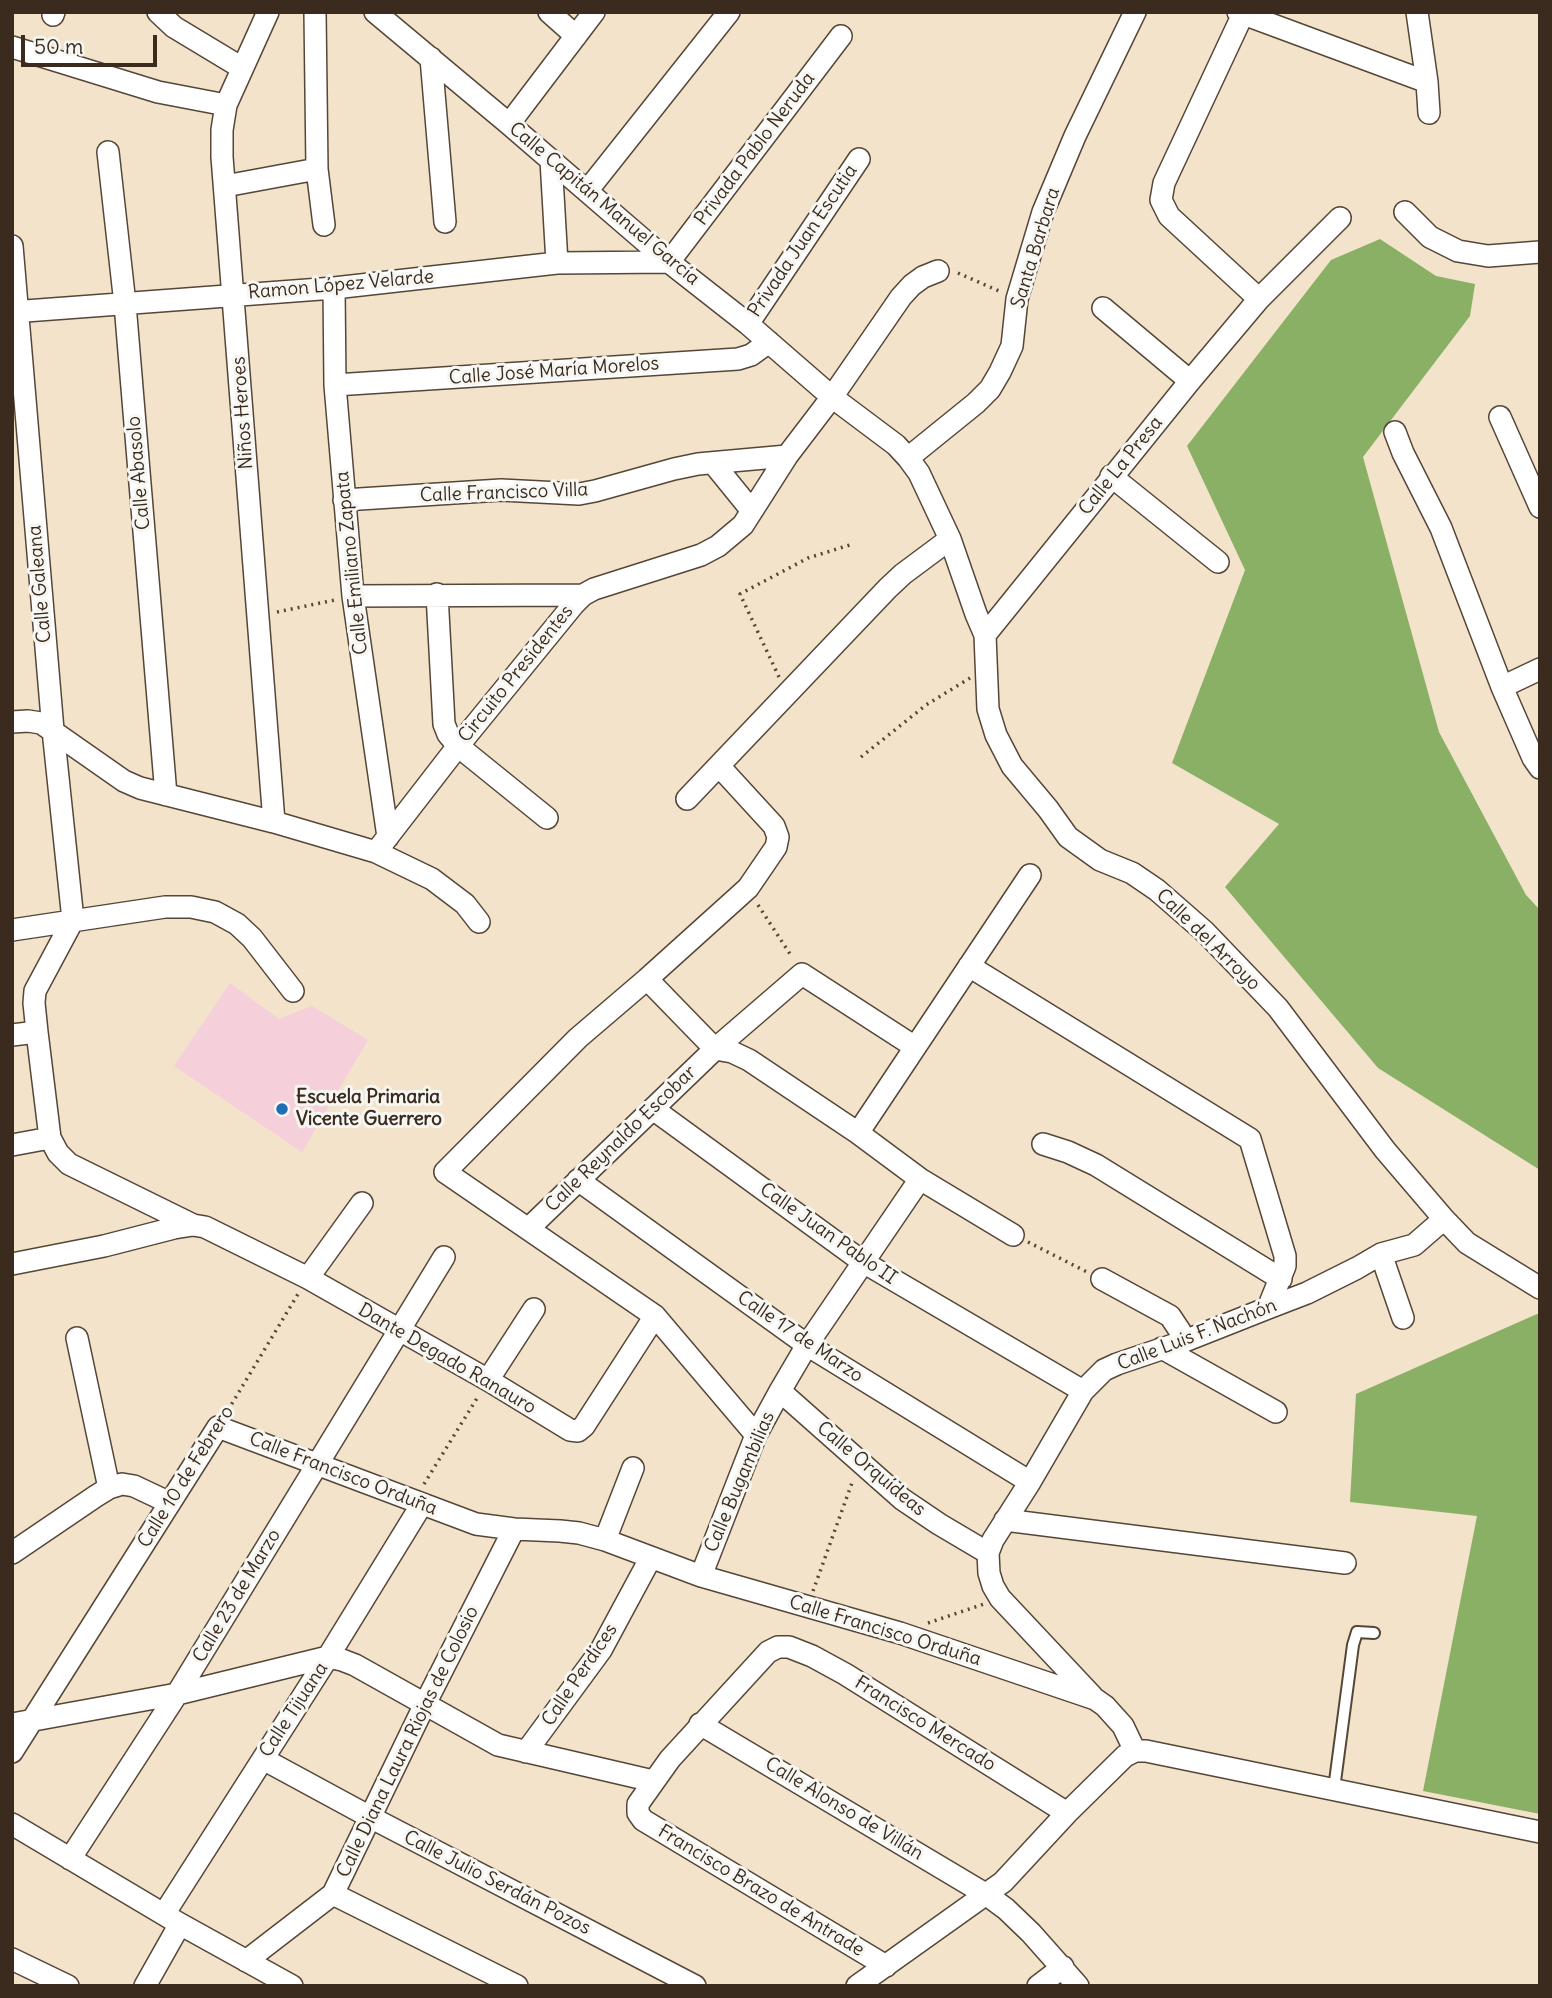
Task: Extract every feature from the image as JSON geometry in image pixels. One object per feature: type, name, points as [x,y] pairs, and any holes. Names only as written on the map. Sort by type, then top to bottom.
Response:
[{"type":"street","points":[[158,12],[174,27],[243,68]]},
{"type":"street","name":"Niños Heroes","points":[[268,12],[226,105],[222,130],[274,822]]},
{"type":"street","points":[[315,12],[317,169],[324,225]]},
{"type":"street","name":"Calle Capitán Manuel García","points":[[375,12],[832,397]]},
{"type":"street","points":[[549,12],[576,36]]},
{"type":"street","points":[[509,124],[594,12]]},
{"type":"street","points":[[587,191],[729,12]]},
{"type":"street","name":"Santa Barbara","points":[[908,458],[976,402],[990,388],[1000,372],[1012,346],[1017,299],[1049,199],[1075,136],[1135,12]]},
{"type":"street","points":[[1417,12],[1429,113]]},
{"type":"street","points":[[1259,299],[1169,216],[1161,200],[1164,183],[1240,13],[1427,82]]},
{"type":"street","name":"Privada Pablo Neruda","points":[[670,262],[841,36]]},
{"type":"street","points":[[12,47],[158,92],[226,105]]},
{"type":"street","points":[[431,58],[445,222]]},
{"type":"street","name":"Calle Abasolo","points":[[108,152],[125,304],[166,795]]},
{"type":"street","name":"Privada Juan Escutia","points":[[748,324],[859,159]]},
{"type":"street","points":[[551,160],[557,263]]},
{"type":"street","points":[[225,186],[317,169]]},
{"type":"street","points":[[1405,212],[1430,237],[1458,251],[1488,256],[1540,252]]},
{"type":"street","name":"Calle La Presa","points":[[985,635],[1111,476],[1259,299],[1340,218]]},
{"type":"street","name":"Calle Galeana","points":[[12,246],[15,312],[73,920]]},
{"type":"street","name":"Ramon López Velarde","points":[[15,312],[334,288],[557,263],[670,262]]},
{"type":"street","name":"Circuito Presidentes","points":[[382,845],[457,746],[583,595],[594,589],[701,555],[718,547],[743,525],[786,456],[832,397],[901,297],[912,285],[938,271]]},
{"type":"street","name":"Calle Emiliano Zapata","points":[[334,288],[335,385],[344,500],[382,845]]},
{"type":"street","points":[[1103,308],[1190,381]]},
{"type":"street","name":"Calle José María Morelos","points":[[335,385],[738,359],[751,355],[769,342]]},
{"type":"street","name":"Calle del Arroyo","points":[[832,397],[896,446],[919,473],[950,539],[975,614],[985,635],[988,709],[996,735],[1012,766],[1068,837],[1100,860],[1132,873],[1157,890],[1205,932],[1278,1008],[1385,1150],[1444,1219],[1467,1243],[1540,1288]]},
{"type":"street","points":[[1500,417],[1540,507]]},
{"type":"street","points":[[1395,432],[1441,528],[1502,687],[1540,768]]},
{"type":"street","name":"Calle Francisco Villa","points":[[344,500],[501,490],[579,494],[674,469],[786,456]]},
{"type":"street","points":[[713,463],[752,511]]},
{"type":"street","points":[[1111,476],[1218,562]]},
{"type":"street","points":[[687,799],[888,588],[950,539]]},
{"type":"street","points":[[437,594],[444,724],[448,734],[457,746],[548,818]]},
{"type":"street","points":[[353,596],[583,595]]},
{"type":"street","points":[[1502,687],[1540,669]]},
{"type":"street","points":[[12,722],[41,723],[124,781],[140,788],[274,822],[382,845],[465,904],[479,922]]},
{"type":"street","points":[[719,766],[774,826],[778,837],[776,847],[748,888],[578,1038],[445,1172],[655,1316],[756,1435]]},
{"type":"street","points":[[858,1133],[1030,875]]},
{"type":"street","points":[[12,930],[165,907],[191,907],[215,912],[237,924],[252,938],[293,991]]},
{"type":"street","points":[[12,1145],[50,1138],[34,1003],[35,991],[73,920]]},
{"type":"street","points":[[969,966],[1250,1139],[1285,1256],[1281,1279],[1268,1308]]},
{"type":"street","points":[[802,974],[915,1047]]},
{"type":"street","name":"Calle Reynaldo Escobar","points":[[527,1229],[715,1049],[802,974]]},
{"type":"street","points":[[647,979],[715,1049],[748,1059],[858,1133],[920,1179],[1013,1235]]},
{"type":"street","points":[[12,1035],[37,1032]]},
{"type":"street","name":"Calle Juan Pablo II","points":[[653,1109],[863,1262],[1083,1391]]},
{"type":"street","name":"Dante Degado Ranauro","points":[[50,1138],[58,1153],[69,1164],[193,1225],[218,1232],[307,1278],[488,1380],[570,1430],[578,1431],[584,1426],[655,1316]]},
{"type":"street","points":[[1043,1144],[1096,1165],[1281,1279]]},
{"type":"street","name":"Calle Bugambilias","points":[[701,1576],[756,1435],[780,1391],[807,1345],[920,1179]]},
{"type":"street","name":"Calle 17 de Marzo","points":[[578,1181],[807,1345],[1030,1482]]},
{"type":"street","points":[[307,1278],[362,1203]]},
{"type":"street","name":"Calle Luis F. Nachón","points":[[988,1553],[993,1540],[1083,1391],[1104,1370],[1307,1293],[1381,1254],[1414,1245],[1444,1219]]},
{"type":"street","points":[[12,1264],[78,1252],[193,1225]]},
{"type":"street","points":[[1381,1254],[1403,1318]]},
{"type":"street","points":[[398,1329],[444,1256]]},
{"type":"street","points":[[1102,1279],[1170,1316],[1180,1331],[1172,1345],[1276,1412]]},
{"type":"street","points":[[488,1380],[534,1309]]},
{"type":"street","name":"Calle 23 de Marzo","points":[[70,1859],[177,1694],[398,1329]]},
{"type":"street","points":[[77,1338],[109,1488]]},
{"type":"street","name":"Calle Orquídeas","points":[[780,1391],[902,1499],[988,1553]]},
{"type":"street","name":"Calle Francisco Orduña","points":[[218,1427],[476,1524],[514,1530],[579,1533],[701,1576],[900,1633],[1095,1699],[1123,1726],[1135,1751]]},
{"type":"street","name":"Calle 10 de Febrero","points":[[12,1752],[22,1722],[218,1427]]},
{"type":"street","points":[[605,1541],[633,1468]]},
{"type":"street","points":[[12,1553],[109,1488],[121,1484],[134,1486],[170,1503]]},
{"type":"street","name":"Calle Tijuana","points":[[145,1986],[172,1919],[263,1759],[328,1657],[417,1502]]},
{"type":"street","points":[[1005,1520],[1345,1563]]},
{"type":"street","name":"Calle Diana Laura Riojas de Colosio","points":[[246,1961],[333,1894],[425,1704],[514,1530]]},
{"type":"street","points":[[988,1553],[989,1573],[1000,1598],[1095,1699]]},
{"type":"street","name":"Calle Perdices","points":[[526,1752],[601,1650],[650,1559]]},
{"type":"street","name":"Francisco Mercado","points":[[701,1724],[768,1652],[778,1647],[789,1647],[845,1674],[1067,1813]]},
{"type":"street","points":[[22,1722],[177,1694],[328,1657],[355,1665],[499,1745],[653,1781],[701,1724]]},
{"type":"street","name":"Calle Alonso de Villán","points":[[701,1724],[987,1895],[1031,1933],[1078,1986]]},
{"type":"street","points":[[857,1986],[987,1895],[1017,1869],[1067,1813],[1125,1756],[1135,1751],[1159,1753],[1540,1832]]},
{"type":"street","name":"Calle Julio Serdán Pozos","points":[[263,1759],[695,1986]]},
{"type":"street","name":"Francisco Brazo de Antrade","points":[[653,1781],[638,1804],[638,1813],[643,1820],[886,1966]]},
{"type":"street","points":[[12,1824],[172,1919],[292,1986]]},
{"type":"street","points":[[333,1894],[517,1986]]},
{"type":"street","points":[[12,1959],[68,1986]]},
{"type":"street","points":[[1038,1986],[1063,1967]]},
{"type":"lane","points":[[1334,1789],[1353,1645],[1357,1632],[1374,1633]]},
{"type":"path","points":[[938,271],[956,272],[1017,299]]},
{"type":"path","points":[[787,694],[740,594],[808,558],[853,544]]},
{"type":"path","points":[[258,616],[353,596]]},
{"type":"path","points":[[861,757],[926,705],[986,668]]},
{"type":"path","points":[[748,888],[802,974]]},
{"type":"path","points":[[1013,1235],[1102,1279]]},
{"type":"path","name":"Calle 10 de Febrero","points":[[218,1427],[307,1278]]},
{"type":"path","points":[[417,1502],[488,1380]]},
{"type":"path","points":[[808,1606],[859,1463]]},
{"type":"path","points":[[900,1633],[1000,1598]]},
{"type":"shaded area","name":"Escuela Primaria Vicente Guerrero","points":[[230,983],[279,1019],[312,1006],[368,1040],[302,1152],[174,1066]]},
{"type":"green space","points":[[1380,239],[1436,276],[1475,284],[1470,316],[1363,457],[1439,732],[1526,895],[1540,910],[1540,1170],[1378,1068],[1225,887],[1279,824],[1172,763],[1245,570],[1187,446],[1331,260]]},
{"type":"green space","points":[[1537,1314],[1540,1315],[1540,1814],[1423,1791],[1477,1516],[1350,1502],[1356,1394]]},
{"type":"place","name":"Escuela Primaria Vicente Guerrero","points":[[282,1109]]}]
